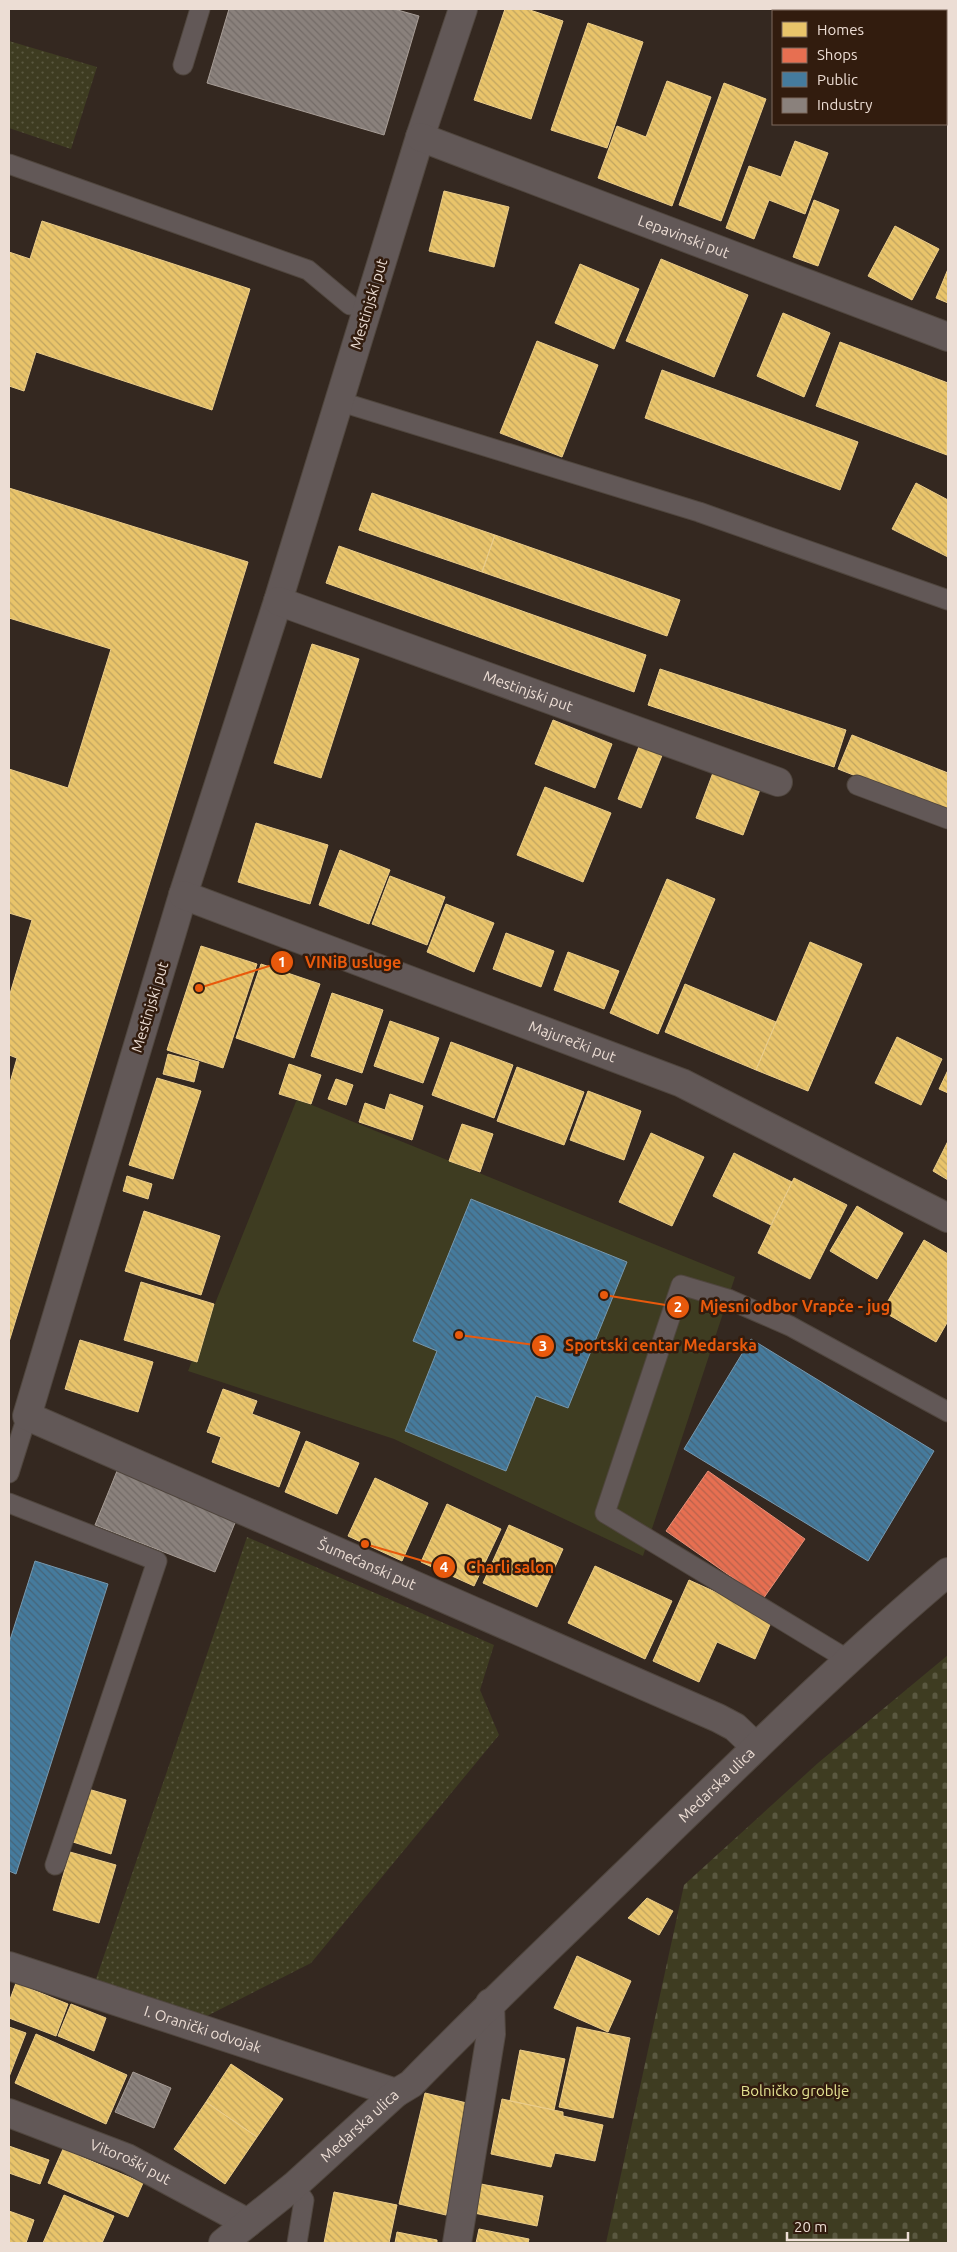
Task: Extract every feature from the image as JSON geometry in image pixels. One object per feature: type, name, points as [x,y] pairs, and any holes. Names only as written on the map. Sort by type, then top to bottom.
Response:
[{"type":"street","name":"Mestinjski put","points":[[27,1416],[183,895],[278,601],[420,138],[463,9]]},
{"type":"street","name":"Lepavinski put","points":[[420,138],[948,337]]},
{"type":"street","name":"Mestinjski put","points":[[278,601],[778,782]]},
{"type":"street","name":"Majurečki put","points":[[183,895],[682,1083],[948,1218]]},
{"type":"street","name":"Šumećanski put","points":[[27,1416],[718,1718],[735,1728],[756,1747]]},
{"type":"street","name":"Medarska ulica","points":[[223,2243],[294,2186],[396,2092],[411,2084],[490,2004],[756,1747],[948,1572]]},
{"type":"street","name":"I. Oranički odvojak","points":[[9,1966],[396,2092]]},
{"type":"street","points":[[457,2243],[492,2034],[490,2004]]},
{"type":"street","name":"Vitoroški put","points":[[9,2113],[127,2158],[248,2223]]},
{"type":"lane","points":[[183,65],[200,9]]},
{"type":"lane","points":[[9,164],[308,270],[350,306]]},
{"type":"lane","points":[[338,401],[699,512],[948,600]]},
{"type":"lane","points":[[857,785],[948,819]]},
{"type":"lane","points":[[850,1661],[605,1513],[680,1285],[728,1299],[790,1326],[948,1412]]},
{"type":"lane","points":[[10,1468],[27,1416]]},
{"type":"lane","points":[[9,1503],[157,1561],[55,1865]]},
{"type":"lane","points":[[294,2186],[304,2200],[297,2243]]},
{"type":"green space","points":[[9,41],[97,67],[71,149],[9,128]]},
{"type":"green space","points":[[297,1099],[735,1277],[643,1556],[394,1439],[188,1371]]},
{"type":"green space","points":[[247,1537],[494,1645],[480,1690],[499,1735],[311,1963],[203,2018],[94,1985]]},
{"type":"green space","name":"Bolničko groblje","points":[[948,1655],[948,2243],[606,2243],[684,1885],[818,1763]]},
{"type":"building: Homes","points":[[505,9],[527,9],[563,21],[531,119],[474,100]]},
{"type":"building: Homes","points":[[867,9],[908,9],[908,10]]},
{"type":"building: Homes","points":[[588,23],[643,42],[607,148],[551,130]]},
{"type":"building: Homes","points":[[667,81],[711,97],[672,206],[598,178],[617,126],[646,137]]},
{"type":"building: Homes","points":[[724,83],[766,99],[721,221],[679,205]]},
{"type":"building: Homes","points":[[795,141],[828,153],[805,214],[769,200],[754,239],[726,228],[749,166],[781,177]]},
{"type":"building: Homes","points":[[444,191],[509,207],[494,267],[429,251]]},
{"type":"building: Homes","points":[[814,200],[839,210],[818,266],[793,257]]},
{"type":"building: Homes","points":[[42,221],[250,289],[212,410],[36,352],[24,391],[9,386],[9,252],[30,259]]},
{"type":"building: Homes","points":[[895,226],[939,249],[912,300],[868,276]]},
{"type":"building: Homes","points":[[661,259],[748,295],[714,377],[626,341]]},
{"type":"building: Homes","points":[[580,264],[639,289],[614,349],[555,323]]},
{"type":"building: Homes","points":[[948,269],[948,303],[936,298]]},
{"type":"building: Homes","points":[[783,313],[830,333],[804,397],[757,376]]},
{"type":"building: Homes","points":[[537,341],[598,365],[562,457],[500,433]]},
{"type":"building: Homes","points":[[840,342],[948,383],[947,455],[816,406]]},
{"type":"building: Homes","points":[[662,370],[858,442],[840,490],[645,418]]},
{"type":"building: Homes","points":[[916,483],[948,500],[948,557],[892,529]]},
{"type":"building: Homes","points":[[9,488],[248,562],[9,1342],[9,1086],[17,1058],[9,1055],[9,997],[32,920],[9,913],[9,769],[68,788],[111,649],[9,618]]},
{"type":"building: Homes","points":[[372,493],[495,535],[482,572],[359,530]]},
{"type":"building: Homes","points":[[495,535],[680,600],[667,636],[482,572]]},
{"type":"building: Homes","points":[[339,546],[646,655],[634,692],[326,583]]},
{"type":"building: Homes","points":[[312,644],[359,659],[321,778],[274,763]]},
{"type":"building: Homes","points":[[660,669],[846,730],[834,767],[648,705]]},
{"type":"building: Homes","points":[[553,720],[612,744],[595,788],[535,764]]},
{"type":"building: Homes","points":[[852,735],[948,773],[948,812],[838,769]]},
{"type":"building: Homes","points":[[642,739],[665,748],[641,808],[618,799]]},
{"type":"building: Homes","points":[[714,770],[761,787],[743,835],[696,818]]},
{"type":"building: Homes","points":[[545,787],[611,813],[583,882],[517,855]]},
{"type":"building: Homes","points":[[256,823],[328,845],[310,904],[238,882]]},
{"type":"building: Homes","points":[[340,850],[390,870],[369,924],[319,905]]},
{"type":"building: Homes","points":[[390,876],[445,897],[427,945],[372,924]]},
{"type":"building: Homes","points":[[667,879],[715,899],[658,1034],[610,1013]]},
{"type":"building: Homes","points":[[446,904],[494,923],[474,972],[427,952]]},
{"type":"building: Homes","points":[[506,933],[554,951],[541,987],[493,969]]},
{"type":"building: Homes","points":[[810,942],[862,964],[808,1091],[756,1070]]},
{"type":"building: Homes","points":[[201,946],[257,964],[223,1068],[167,1050]]},
{"type":"building: Homes","points":[[568,952],[619,971],[604,1009],[554,990]]},
{"type":"building: Homes","points":[[261,964],[320,984],[294,1058],[236,1038]]},
{"type":"building: Homes","points":[[685,984],[776,1022],[756,1070],[665,1032]]},
{"type":"building: Homes","points":[[332,993],[383,1010],[362,1073],[311,1056]]},
{"type":"building: Homes","points":[[390,1021],[439,1038],[423,1083],[374,1066]]},
{"type":"building: Homes","points":[[897,1037],[942,1059],[921,1105],[875,1083]]},
{"type":"building: Homes","points":[[451,1042],[513,1065],[494,1118],[432,1095]]},
{"type":"building: Homes","points":[[168,1054],[199,1062],[194,1082],[163,1074]]},
{"type":"building: Homes","points":[[289,1064],[321,1075],[311,1104],[279,1094]]},
{"type":"building: Homes","points":[[517,1067],[584,1092],[564,1145],[497,1121]]},
{"type":"building: Homes","points":[[948,1070],[948,1093],[939,1089]]},
{"type":"building: Homes","points":[[157,1078],[201,1091],[173,1179],[129,1165]]},
{"type":"building: Homes","points":[[336,1079],[353,1085],[346,1105],[328,1099]]},
{"type":"building: Homes","points":[[588,1091],[641,1111],[624,1160],[570,1140]]},
{"type":"building: Homes","points":[[390,1094],[423,1106],[412,1140],[359,1122],[365,1103],[385,1110]]},
{"type":"building: Homes","points":[[462,1124],[493,1134],[480,1172],[449,1161]]},
{"type":"building: Homes","points":[[651,1133],[704,1157],[672,1226],[619,1202]]},
{"type":"building: Homes","points":[[948,1141],[948,1180],[933,1171]]},
{"type":"building: Homes","points":[[734,1153],[792,1182],[771,1225],[713,1196]]},
{"type":"building: Homes","points":[[127,1176],[152,1184],[148,1199],[123,1191]]},
{"type":"building: Homes","points":[[794,1178],[847,1205],[810,1279],[758,1253]]},
{"type":"building: Homes","points":[[857,1206],[903,1233],[877,1279],[830,1251]]},
{"type":"building: Homes","points":[[144,1211],[220,1236],[201,1295],[125,1271]]},
{"type":"building: Homes","points":[[924,1240],[948,1254],[948,1321],[936,1342],[882,1311]]},
{"type":"building: Homes","points":[[141,1282],[214,1304],[197,1362],[124,1340]]},
{"type":"building: Homes","points":[[80,1340],[153,1362],[138,1412],[65,1389]]},
{"type":"building: Homes","points":[[223,1389],[257,1401],[252,1414],[300,1432],[279,1487],[212,1462],[221,1437],[207,1432]]},
{"type":"building: Homes","points":[[306,1441],[359,1463],[337,1514],[285,1492]]},
{"type":"building: Homes","points":[[375,1478],[428,1503],[402,1561],[348,1536]]},
{"type":"building: Homes","points":[[447,1504],[501,1529],[474,1586],[421,1562]]},
{"type":"building: Homes","points":[[509,1525],[563,1549],[537,1607],[483,1583]]},
{"type":"building: Homes","points":[[595,1566],[672,1601],[645,1659],[568,1623]]},
{"type":"building: Homes","points":[[689,1580],[773,1618],[755,1659],[717,1642],[699,1682],[653,1661]]},
{"type":"building: Homes","points":[[88,1789],[126,1800],[111,1854],[73,1842]]},
{"type":"building: Homes","points":[[70,1852],[116,1865],[99,1923],[53,1910]]},
{"type":"building: Homes","points":[[647,1898],[673,1911],[659,1935],[628,1918]]},
{"type":"building: Homes","points":[[577,1956],[631,1981],[608,2032],[554,2008]]},
{"type":"building: Homes","points":[[16,1983],[68,2004],[56,2036],[9,2018],[9,2002]]},
{"type":"building: Homes","points":[[71,2004],[106,2018],[94,2051],[58,2036]]},
{"type":"building: Homes","points":[[9,2027],[26,2033],[9,2077]]},
{"type":"building: Homes","points":[[577,2027],[630,2038],[613,2118],[559,2107]]},
{"type":"building: Homes","points":[[36,2034],[127,2075],[106,2124],[15,2083]]},
{"type":"building: Homes","points":[[520,2050],[565,2059],[554,2110],[510,2101]]},
{"type":"building: Homes","points":[[231,2064],[283,2099],[257,2137],[206,2102]]},
{"type":"building: Homes","points":[[425,2093],[471,2104],[446,2215],[399,2204]]},
{"type":"building: Homes","points":[[502,2099],[563,2112],[563,2116],[603,2125],[595,2161],[555,2153],[551,2167],[491,2154]]},
{"type":"building: Homes","points":[[206,2102],[257,2137],[225,2184],[174,2149]]},
{"type":"building: Homes","points":[[9,2146],[49,2160],[40,2184],[9,2173]]},
{"type":"building: Homes","points":[[63,2149],[143,2183],[128,2217],[48,2183]]},
{"type":"building: Homes","points":[[481,2184],[543,2196],[537,2226],[474,2213]]},
{"type":"building: Homes","points":[[334,2192],[397,2205],[389,2243],[324,2243]]},
{"type":"building: Homes","points":[[64,2195],[114,2216],[102,2243],[43,2243]]},
{"type":"building: Homes","points":[[9,2211],[34,2220],[26,2243],[9,2243]]},
{"type":"building: Homes","points":[[479,2229],[529,2239],[528,2243],[476,2243]]},
{"type":"building: Homes","points":[[397,2232],[437,2240],[437,2243],[395,2243]]},
{"type":"building: Shops","points":[[708,1471],[805,1539],[763,1599],[666,1531]]},
{"type":"building: Public","points":[[471,1199],[627,1262],[568,1408],[536,1396],[506,1471],[405,1431],[437,1351],[413,1341]]},
{"type":"building: Public","points":[[751,1339],[934,1451],[868,1561],[684,1449]]},
{"type":"building: Public","points":[[35,1561],[108,1584],[16,1874],[9,1871],[9,1643]]},
{"type":"building: Industry","points":[[229,9],[394,9],[419,16],[384,135],[207,83]]},
{"type":"building: Industry","points":[[117,1471],[237,1518],[215,1572],[95,1525]]},
{"type":"building: Industry","points":[[133,2072],[171,2088],[154,2128],[115,2112]]},
{"type":"place","name":"VINiB usluge","points":[[199,988]]},
{"type":"place","name":"Mjesni odbor Vrapče - jug","points":[[604,1295]]},
{"type":"place","name":"Sportski centar Medarska","points":[[459,1335]]},
{"type":"place","name":"Charli salon","points":[[365,1544]]}]
